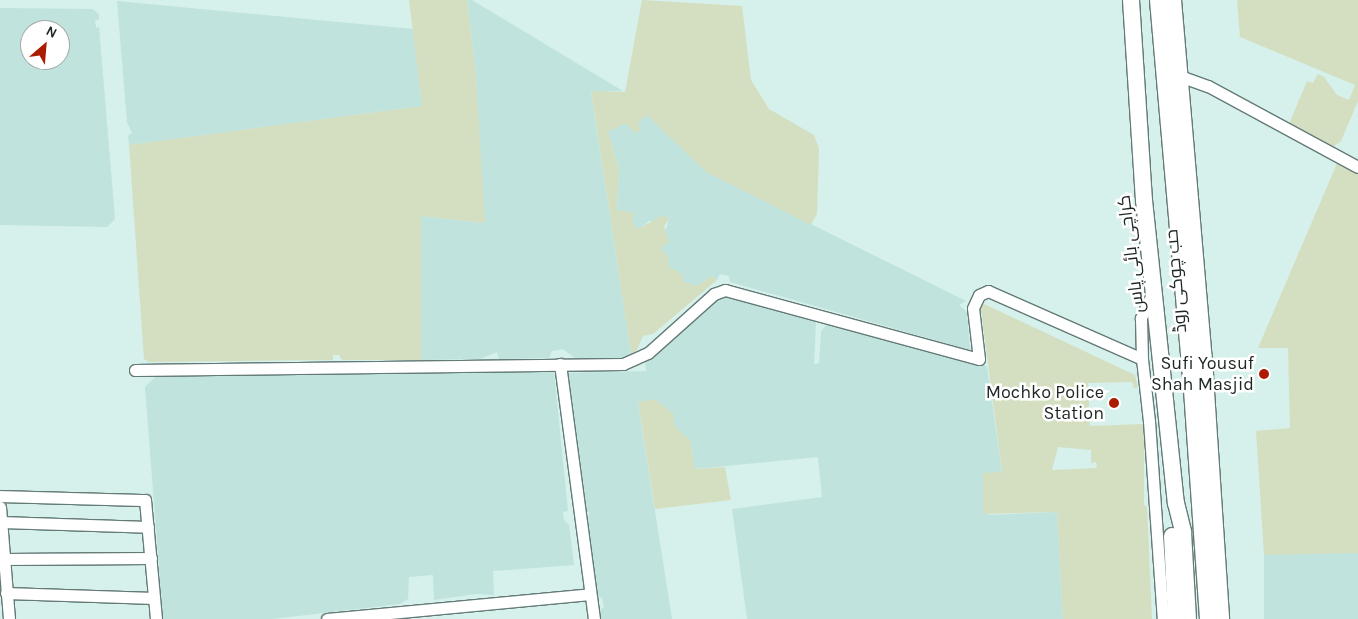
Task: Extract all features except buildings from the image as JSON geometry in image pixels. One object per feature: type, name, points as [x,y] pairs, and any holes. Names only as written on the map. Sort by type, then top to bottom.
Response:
[{"type":"highway","name":"کراچی بائی پاس","points":[[1131,0],[1144,200],[1155,287],[1176,504],[1183,532],[1181,586],[1176,619]]},
{"type":"highway","points":[[1158,0],[1192,390],[1208,619]]},
{"type":"highway","name":"حب چوکی روڈ","points":[[1173,0],[1177,75],[1205,376],[1222,619]]},
{"type":"highway","name":"کراچی بائی پاس","points":[[1181,586],[1188,619]]},
{"type":"street","points":[[1177,75],[1208,86],[1358,167]]},
{"type":"street","points":[[1155,287],[1141,318],[1142,359],[1149,421],[1163,619]]},
{"type":"street","points":[[135,370],[623,364],[637,360],[714,294],[725,290],[979,359],[973,308],[979,295],[988,291],[1142,359]]},
{"type":"street","points":[[560,364],[594,619]]},
{"type":"street","points":[[0,496],[145,500],[156,619]]},
{"type":"street","points":[[0,507],[9,619]]},
{"type":"street","points":[[1,522],[148,526]]},
{"type":"street","points":[[4,559],[151,558]]},
{"type":"street","points":[[6,593],[154,598]]},
{"type":"street","points":[[327,619],[590,594]]},
{"type":"shaded area","points":[[467,0],[472,0],[623,91],[591,92],[631,354],[625,358],[575,358],[563,349],[552,351],[549,358],[499,359],[497,352],[480,359],[421,360],[421,216],[484,223],[476,76]]},
{"type":"shaded area","points":[[117,1],[413,29],[422,106],[129,145],[128,136],[132,133],[127,122]]},
{"type":"shaded area","points":[[0,8],[92,9],[99,14],[99,20],[95,20],[96,28],[99,27],[115,219],[107,227],[0,225]]},
{"type":"shaded area","points":[[647,114],[706,172],[966,301],[959,305],[967,312],[970,350],[730,282],[729,276],[720,274],[717,280],[711,276],[697,286],[683,282],[669,267],[659,248],[669,220],[649,221],[638,230],[617,210],[619,169],[608,132],[625,123],[638,122]]},
{"type":"shaded area","points":[[717,296],[730,296],[811,319],[816,323],[814,364],[819,363],[821,331],[831,320],[987,366],[1002,473],[988,515],[1057,512],[1063,619],[747,619],[732,509],[822,497],[818,457],[695,469],[690,440],[638,403],[672,619],[601,619],[600,610],[604,607],[602,598],[597,596],[586,526],[590,513],[583,510],[567,373],[646,371],[645,360]]},
{"type":"shaded area","points":[[554,372],[568,511],[563,512],[564,520],[569,525],[574,565],[493,571],[494,595],[476,594],[434,600],[433,575],[409,577],[408,599],[400,604],[272,619],[163,619],[145,387],[158,374]]},
{"type":"shaded area","points":[[1264,553],[1358,553],[1358,619],[1264,619]]},
{"type":"green space","points":[[409,0],[467,0],[476,76],[485,223],[421,216],[421,360],[342,360],[339,355],[333,355],[333,360],[149,362],[144,359],[129,145],[422,106]]},
{"type":"green space","points":[[642,0],[742,6],[751,80],[769,109],[814,135],[819,149],[817,214],[811,225],[706,172],[647,115],[638,122],[640,130],[635,133],[625,123],[608,132],[619,169],[617,210],[634,213],[632,222],[638,229],[663,215],[669,220],[664,226],[669,242],[660,248],[668,257],[669,267],[681,273],[684,282],[697,286],[711,276],[717,280],[653,334],[643,336],[637,350],[631,354],[591,91],[625,92]]},
{"type":"green space","points":[[1237,0],[1358,0],[1358,101],[1341,141],[1333,147],[1289,124],[1307,81],[1313,83],[1318,74],[1324,77],[1337,95],[1349,100],[1355,85],[1240,37]]},
{"type":"green space","points":[[1338,161],[1358,172],[1358,553],[1264,555],[1256,431],[1290,428],[1288,348],[1258,348]]},
{"type":"green space","points":[[980,302],[1135,375],[1138,388],[1134,388],[1132,382],[1088,383],[1090,426],[1144,424],[1144,505],[1147,507],[1152,619],[1063,619],[1057,512],[983,514],[983,473],[1002,472]],"holes":[[[1058,447],[1091,450],[1091,463],[1096,462],[1097,468],[1052,470]]]},
{"type":"green space","points":[[654,399],[673,413],[675,427],[690,440],[695,469],[725,467],[731,500],[655,509],[638,402]]},
{"type":"place","name":"Sufi Yousuf Shah Masjid","points":[[1264,374]]},
{"type":"place","name":"Mochko Police Station","points":[[1114,403]]}]
